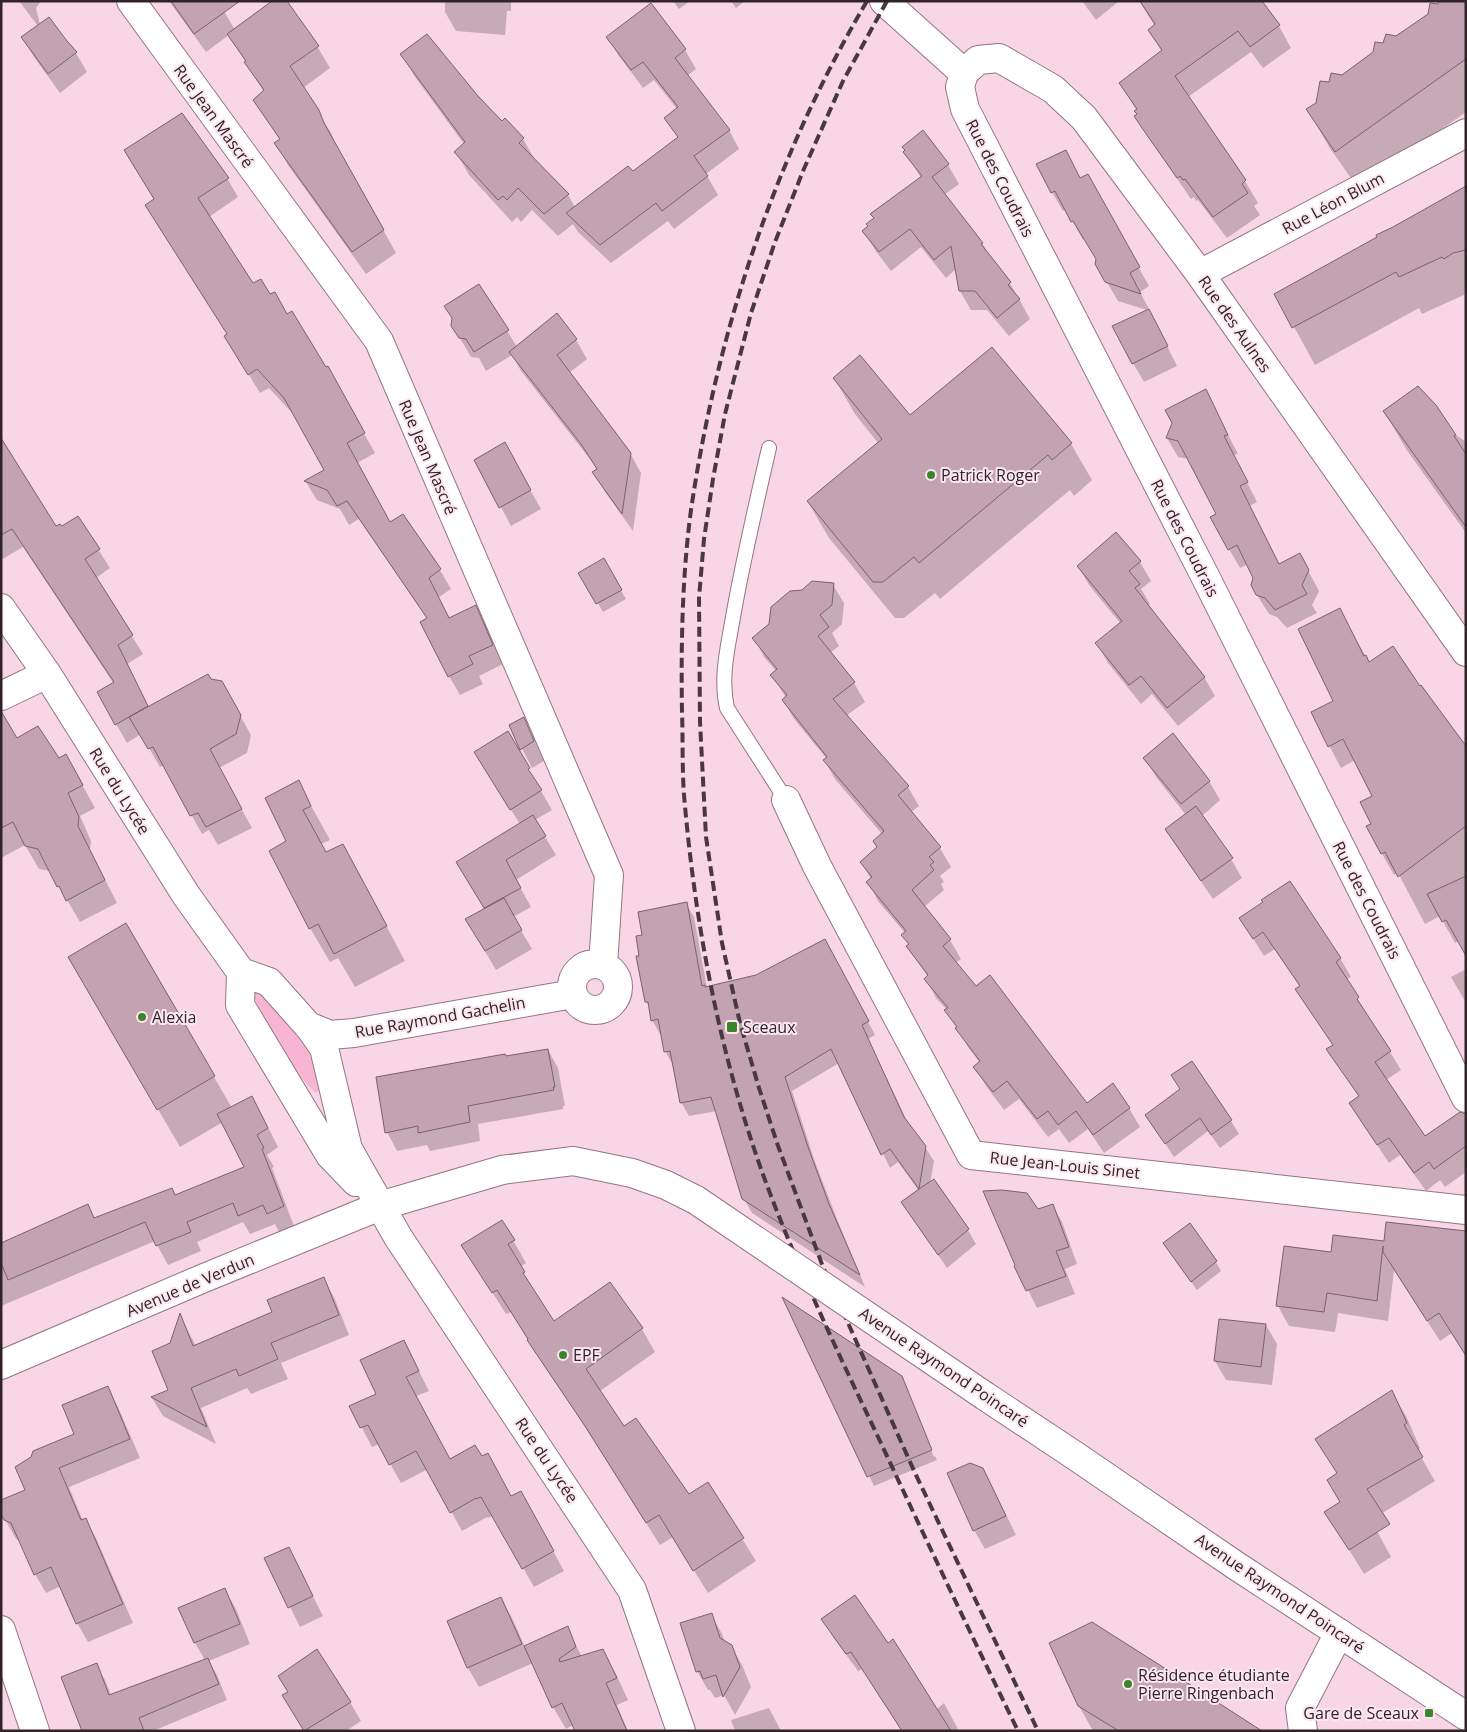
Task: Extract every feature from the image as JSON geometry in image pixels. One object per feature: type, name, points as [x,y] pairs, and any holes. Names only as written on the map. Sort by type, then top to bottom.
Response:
[{"type":"street","name":"Rue Jean Mascré","points":[[131,1],[379,341],[609,875],[603,965]]},
{"type":"street","points":[[884,1],[964,73]]},
{"type":"street","name":"Rue des Aulnes","points":[[964,73],[978,60],[998,58],[1052,89],[1084,118],[1200,274],[1466,652]]},
{"type":"street","name":"Rue des Coudrais","points":[[964,73],[960,86],[964,109],[1207,580],[1466,1098]]},
{"type":"street","name":"Rue Léon Blum","points":[[1200,274],[1466,133]]},
{"type":"street","name":"Rue du Lycée","points":[[1,608],[47,674],[186,895],[241,972],[270,982],[308,1026],[324,1048],[348,1149],[398,1237],[632,1590],[681,1731]]},
{"type":"street","points":[[1,696],[47,674]]},
{"type":"street","name":"Rue Jean-Louis Sinet","points":[[786,800],[817,866],[971,1155],[1466,1210]]},
{"type":"street","points":[[598,963],[603,965],[608,967],[615,975],[618,985],[617,995],[610,1004],[601,1009],[591,1010],[581,1006],[574,998],[571,988],[573,977],[579,969],[588,964],[598,963]]},
{"type":"street","name":"Rue du Lycée","points":[[241,972],[240,1005],[258,1037],[330,1156],[380,1206]]},
{"type":"street","name":"Rue Raymond Gachelin","points":[[308,1026],[330,1035],[354,1033],[573,994]]},
{"type":"street","name":"Avenue Raymond Poincaré","points":[[380,1206],[502,1170],[573,1161],[632,1173],[666,1184],[696,1200],[985,1396],[1466,1716]]},
{"type":"street","name":"Avenue de Verdun","points":[[1,1365],[204,1278],[380,1206]]},
{"type":"street","points":[[1,1630],[35,1731]]},
{"type":"street","points":[[1301,1720],[1314,1680],[1339,1633]]},
{"type":"lane","points":[[769,448],[742,561],[723,691],[727,708],[786,800]]},
{"type":"shaded area","points":[[257,990],[295,1029],[316,1063],[324,1083],[316,1093],[296,1069],[266,1020],[254,997]]},
{"type":"building","points":[[171,1],[240,1],[194,34]]},
{"type":"building","points":[[272,1],[287,1],[319,46],[290,66],[319,110],[324,123],[384,230],[352,252],[274,143],[280,139],[253,100],[264,90],[227,34]]},
{"type":"building","points":[[1140,1],[1262,1],[1280,25],[1250,47],[1238,31],[1175,76],[1246,180],[1242,184],[1248,193],[1213,217],[1185,179],[1183,180],[1180,176],[1177,178],[1134,116],[1137,114],[1134,111],[1137,109],[1119,83],[1162,50],[1148,30],[1155,24]]},
{"type":"building","points":[[1439,1],[1466,1],[1466,59],[1335,152],[1306,109],[1316,103],[1320,81],[1329,82],[1331,73],[1342,75],[1373,52],[1375,42],[1383,43],[1386,34],[1396,36],[1428,14],[1430,3],[1438,4]]},
{"type":"building","points":[[651,3],[686,49],[675,58],[730,130],[694,156],[708,176],[662,211],[656,203],[600,245],[566,213],[628,166],[633,171],[678,137],[664,118],[678,107],[643,62],[631,70],[606,37]]},
{"type":"building","points":[[49,17],[77,52],[48,74],[21,37]]},
{"type":"building","points":[[427,34],[478,96],[502,121],[505,118],[524,138],[519,143],[569,194],[544,214],[518,188],[507,200],[503,196],[498,200],[454,152],[465,142],[400,54]]},
{"type":"building","points":[[182,113],[229,178],[198,198],[253,283],[261,279],[270,294],[275,292],[287,314],[292,311],[326,367],[328,366],[365,433],[347,443],[390,522],[403,514],[441,569],[429,578],[449,618],[476,605],[493,645],[469,656],[473,664],[448,677],[420,622],[427,618],[347,501],[337,506],[327,490],[304,481],[324,470],[284,398],[257,369],[248,375],[224,336],[227,334],[145,205],[154,199],[124,150]]},
{"type":"building","points":[[923,130],[949,164],[932,177],[983,243],[981,244],[1011,282],[1008,285],[1020,299],[997,318],[975,291],[959,291],[951,246],[934,260],[910,229],[879,252],[862,231],[868,226],[866,224],[874,218],[870,214],[922,176],[903,152],[905,150],[902,147]]},
{"type":"building","points":[[1066,150],[1080,178],[1088,174],[1140,267],[1130,273],[1141,294],[1105,282],[1095,264],[1096,259],[1073,221],[1071,222],[1055,191],[1051,193],[1036,164]]},
{"type":"building","points":[[1466,186],[1466,250],[1453,253],[1444,259],[1442,257],[1399,277],[1396,272],[1292,328],[1274,294]]},
{"type":"building","points":[[479,284],[509,330],[474,352],[466,339],[459,338],[451,326],[452,318],[444,306]]},
{"type":"building","points":[[1149,309],[1168,346],[1132,364],[1112,326]]},
{"type":"building","points":[[557,313],[577,339],[557,355],[631,453],[622,514],[592,472],[597,469],[581,444],[509,352]]},
{"type":"building","name":"Patrick Roger","points":[[992,347],[1072,443],[1052,460],[1048,455],[919,563],[914,557],[883,582],[873,582],[807,501],[882,439],[833,378],[860,355],[910,415]]},
{"type":"building","points":[[1418,386],[1436,405],[1466,454],[1466,527],[1383,411]]},
{"type":"building","points":[[1206,389],[1228,435],[1224,436],[1248,482],[1240,486],[1279,564],[1300,553],[1309,570],[1302,585],[1307,594],[1275,610],[1265,598],[1256,595],[1251,585],[1253,578],[1237,545],[1228,550],[1210,517],[1216,514],[1178,441],[1166,438],[1172,423],[1165,410]]},
{"type":"building","points":[[1,438],[56,526],[60,524],[62,526],[78,516],[100,549],[85,559],[133,635],[118,645],[148,706],[115,725],[97,692],[114,682],[12,529],[1,535]]},
{"type":"building","points":[[505,442],[531,490],[499,508],[474,460]]},
{"type":"building","points":[[1116,532],[1141,561],[1129,571],[1140,584],[1135,588],[1205,677],[1167,708],[1141,676],[1129,685],[1095,643],[1122,621],[1077,566]]},
{"type":"building","points":[[604,558],[622,590],[596,604],[578,573]]},
{"type":"building","points":[[812,581],[834,583],[832,605],[820,615],[829,627],[818,636],[855,682],[833,699],[909,786],[898,795],[941,847],[929,857],[934,862],[930,865],[934,870],[912,890],[951,939],[943,946],[976,986],[990,975],[1087,1103],[1113,1083],[1130,1108],[1093,1135],[1076,1111],[1058,1125],[1048,1111],[1037,1119],[1007,1081],[993,1092],[973,1067],[980,1061],[955,1028],[957,1027],[944,1010],[948,1008],[924,979],[928,975],[906,946],[909,944],[901,935],[906,931],[866,882],[872,877],[860,862],[877,847],[873,841],[884,831],[823,760],[827,757],[782,700],[787,695],[770,675],[777,669],[752,638],[769,624],[771,607],[790,591],[802,590]]},
{"type":"building","points":[[1340,608],[1364,656],[1366,655],[1369,662],[1393,646],[1420,686],[1466,746],[1466,826],[1398,877],[1385,852],[1381,854],[1366,826],[1371,824],[1360,802],[1372,796],[1343,739],[1328,747],[1311,712],[1333,701],[1298,629]]},
{"type":"building","points":[[208,674],[211,679],[222,681],[241,715],[236,734],[210,749],[242,809],[206,827],[198,813],[190,816],[153,747],[148,749],[129,717]]},
{"type":"building","points":[[1,711],[17,738],[38,726],[59,758],[66,754],[83,785],[68,793],[79,817],[78,826],[105,880],[66,901],[38,849],[25,846],[13,822],[1,828]]},
{"type":"building","points":[[524,717],[534,741],[520,750],[509,725]]},
{"type":"building","points":[[508,731],[530,768],[528,769],[542,790],[510,810],[474,752]]},
{"type":"building","points":[[1173,733],[1210,781],[1181,804],[1143,758]]},
{"type":"building","points":[[299,780],[311,806],[303,810],[326,852],[343,844],[387,926],[334,954],[318,924],[309,929],[269,851],[286,841],[265,798]]},
{"type":"building","points":[[1196,806],[1233,858],[1201,881],[1165,829]]},
{"type":"building","points":[[533,815],[546,836],[506,860],[521,888],[484,908],[456,862]]},
{"type":"building","points":[[1466,876],[1466,956],[1446,920],[1442,922],[1427,894]]},
{"type":"building","points":[[1290,881],[1341,958],[1336,962],[1359,997],[1357,999],[1391,1051],[1375,1062],[1425,1136],[1460,1112],[1466,1114],[1466,1146],[1434,1169],[1429,1162],[1414,1173],[1389,1138],[1377,1145],[1349,1103],[1359,1096],[1326,1049],[1333,1045],[1295,989],[1300,986],[1263,932],[1253,939],[1239,918],[1263,902],[1261,900]]},
{"type":"building","points":[[504,898],[522,930],[485,951],[465,919]]},
{"type":"building","points":[[687,902],[702,986],[705,985],[705,987],[756,975],[825,939],[869,1021],[862,1025],[904,1117],[926,1146],[919,1189],[890,1149],[881,1155],[831,1049],[785,1077],[829,1204],[860,1275],[742,1199],[711,1097],[680,1103],[670,1051],[664,1052],[658,1019],[651,1021],[648,1002],[645,1002],[636,956],[639,956],[636,936],[642,935],[638,912]]},
{"type":"building","name":"Alexia","points":[[126,923],[215,1076],[157,1110],[68,957]]},
{"type":"building","points":[[548,1049],[554,1090],[468,1106],[470,1122],[418,1133],[418,1126],[385,1133],[376,1077],[505,1054],[506,1056]]},
{"type":"building","points":[[1192,1061],[1232,1120],[1211,1135],[1200,1118],[1165,1144],[1145,1115],[1180,1089],[1171,1075]]},
{"type":"building","points":[[252,1096],[268,1128],[257,1135],[264,1148],[262,1149],[284,1206],[267,1214],[263,1205],[238,1216],[233,1203],[187,1222],[191,1232],[156,1246],[145,1222],[8,1280],[1,1263],[1,1243],[88,1204],[94,1218],[172,1188],[175,1195],[244,1167],[217,1114]]},
{"type":"building","points":[[934,1179],[969,1229],[938,1255],[901,1202]]},
{"type":"building","points":[[1002,1190],[1027,1193],[1038,1209],[1053,1204],[1069,1247],[1056,1251],[1066,1276],[1026,1291],[983,1191]]},
{"type":"building","points":[[502,1220],[515,1240],[508,1244],[525,1272],[523,1273],[554,1321],[610,1282],[643,1328],[586,1369],[624,1426],[636,1418],[689,1494],[708,1482],[744,1538],[693,1571],[659,1515],[646,1523],[585,1426],[527,1340],[497,1290],[492,1293],[461,1245]]},
{"type":"building","points":[[1386,1222],[1466,1231],[1466,1356],[1439,1313],[1427,1321],[1383,1252],[1383,1246],[1377,1301],[1327,1293],[1324,1312],[1276,1306],[1284,1246],[1331,1252],[1333,1235],[1384,1241]]},
{"type":"building","points":[[1190,1223],[1217,1261],[1191,1282],[1163,1243]]},
{"type":"building","points":[[324,1277],[339,1315],[271,1343],[278,1359],[239,1376],[236,1369],[191,1388],[207,1427],[151,1397],[168,1390],[152,1351],[170,1343],[180,1313],[193,1346],[272,1312],[267,1300]]},
{"type":"building","points":[[782,1297],[902,1376],[932,1450],[867,1477]]},
{"type":"building","points":[[1219,1319],[1266,1324],[1261,1367],[1214,1361]]},
{"type":"building","points":[[404,1340],[419,1371],[406,1377],[450,1459],[475,1445],[482,1456],[488,1453],[511,1496],[521,1491],[554,1551],[522,1569],[481,1497],[450,1513],[416,1451],[389,1465],[368,1425],[360,1428],[349,1406],[376,1394],[360,1360]]},
{"type":"building","points":[[108,1386],[130,1439],[59,1468],[81,1520],[86,1518],[123,1604],[76,1624],[51,1567],[34,1575],[11,1523],[4,1520],[1,1514],[1,1500],[25,1490],[15,1467],[31,1457],[33,1451],[74,1434],[62,1405]]},
{"type":"building","points":[[1392,1390],[1407,1423],[1404,1425],[1423,1457],[1367,1489],[1390,1524],[1349,1550],[1324,1512],[1340,1502],[1327,1480],[1337,1473],[1315,1439]]},
{"type":"building","points":[[970,1463],[983,1468],[1006,1516],[973,1531],[947,1473]]},
{"type":"building","points":[[289,1547],[313,1596],[288,1608],[264,1558]]},
{"type":"building","points":[[225,1588],[240,1624],[194,1643],[178,1608]]},
{"type":"building","points":[[855,1595],[888,1643],[893,1639],[951,1731],[902,1731],[851,1652],[846,1654],[821,1619]]},
{"type":"building","points":[[501,1597],[522,1644],[467,1668],[447,1621]]},
{"type":"building","points":[[712,1613],[720,1638],[732,1645],[740,1667],[723,1697],[716,1675],[703,1679],[700,1671],[696,1672],[680,1623]]},
{"type":"building","name":"Résidence étudiante Pierre Ringenbach","points":[[1092,1622],[1262,1731],[1119,1731],[1078,1706],[1049,1643]]},
{"type":"building","points":[[568,1626],[576,1647],[559,1659],[560,1662],[603,1649],[617,1678],[606,1683],[627,1731],[575,1731],[562,1703],[552,1708],[524,1646]]},
{"type":"building","points":[[317,1649],[351,1702],[304,1731],[282,1695],[288,1692],[278,1676]]},
{"type":"building","points":[[208,1658],[219,1684],[139,1718],[144,1731],[82,1731],[61,1677],[97,1663],[109,1695]]},
{"type":"railway","points":[[867,1],[834,60],[804,121],[778,184],[754,247],[717,377],[702,443],[691,510],[686,560],[682,662],[684,795],[695,893],[722,1038],[749,1133],[765,1180],[791,1246],[834,1344],[1018,1731]]},
{"type":"railway","points":[[887,1],[843,81],[803,171],[775,242],[751,313],[725,414],[704,539],[699,598],[700,722],[706,837],[722,943],[740,1023],[777,1143],[823,1267],[915,1473],[1038,1731]]},
{"type":"place","name":"Patrick Roger","points":[[931,475]]},
{"type":"place","name":"Alexia","points":[[142,1017]]},
{"type":"place","name":"Sceaux","points":[[732,1027]]},
{"type":"place","name":"EPF","points":[[563,1355]]},
{"type":"place","name":"Résidence étudiante Pierre Ringenbach","points":[[1128,1684]]},
{"type":"place","name":"Gare de Sceaux","points":[[1429,1713]]}]
